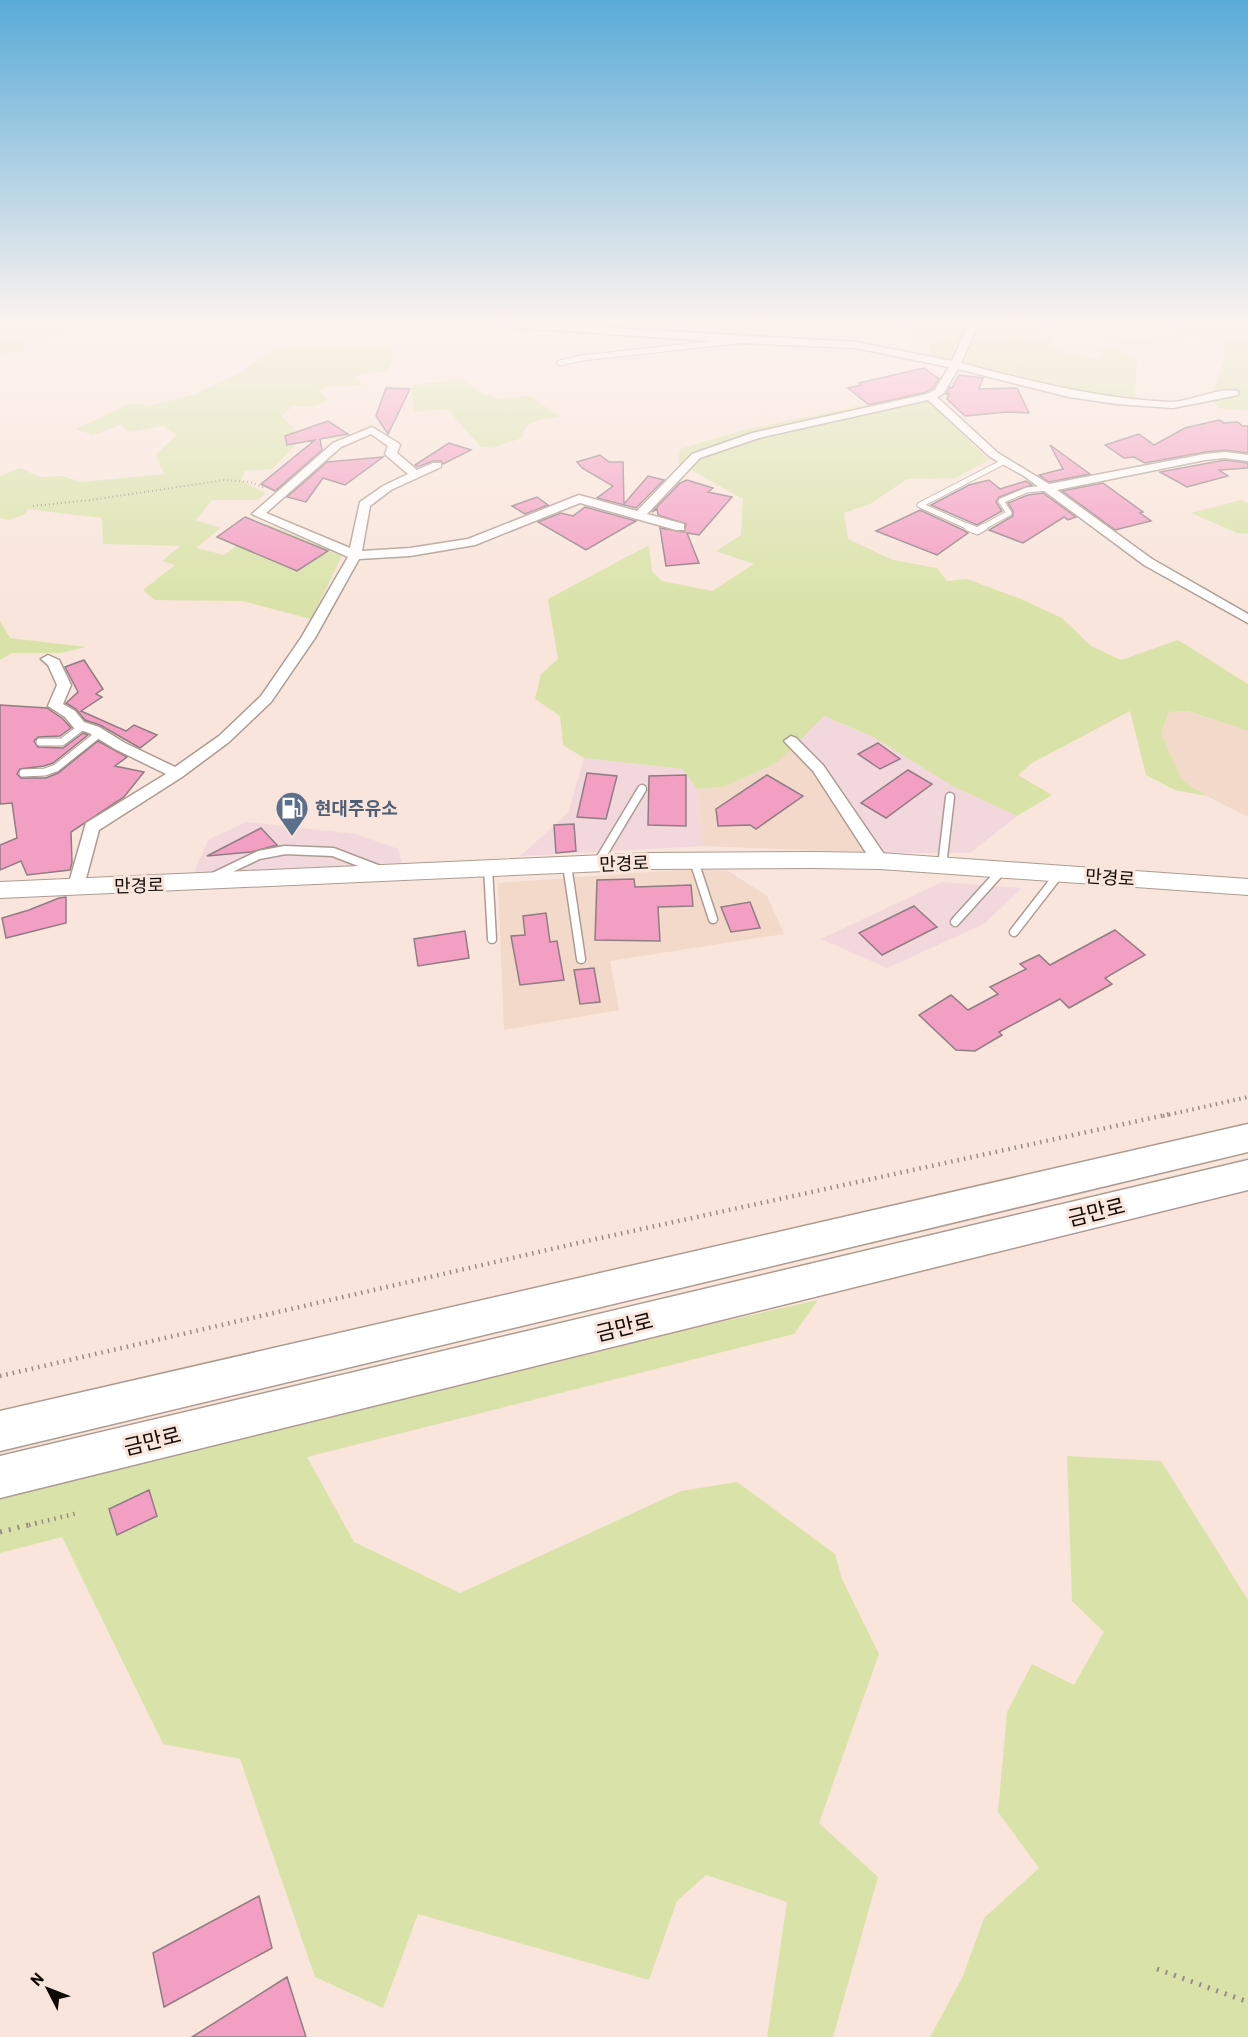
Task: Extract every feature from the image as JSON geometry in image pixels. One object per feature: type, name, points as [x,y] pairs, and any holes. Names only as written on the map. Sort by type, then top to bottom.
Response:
[{"type":"highway","name":"금만로","points":[[0,1431],[1248,1137]]},
{"type":"highway","name":"금만로","points":[[0,1477],[1248,1175]]},
{"type":"street","points":[[639,516],[696,456],[756,435],[845,415]]},
{"type":"street","points":[[951,415],[994,455],[1047,488],[1148,562],[1248,620]]},
{"type":"street","points":[[416,475],[391,454],[394,445],[372,430],[337,444],[258,514],[355,555],[410,552],[471,542],[579,499],[680,527]]},
{"type":"street","points":[[1047,488],[1206,457],[1225,455],[1248,458]]},
{"type":"street","points":[[75,886],[92,827],[177,774],[224,739],[266,699],[308,638],[355,555],[364,505],[387,488],[437,465]]},
{"type":"street","points":[[48,659],[54,663],[64,685],[55,706],[70,714],[83,726],[177,774]]},
{"type":"street","points":[[791,741],[818,768],[880,861]]},
{"type":"street","name":"만경로","points":[[0,890],[387,872],[694,861],[880,861],[1248,887]]},
{"type":"lane","points":[[1005,461],[920,505],[977,531],[1009,513],[1001,501],[1027,490],[1047,488]]},
{"type":"lane","points":[[40,741],[62,742],[83,726]]},
{"type":"lane","points":[[23,773],[51,771],[100,733]]},
{"type":"lane","points":[[597,864],[642,789]]},
{"type":"lane","points":[[942,866],[950,797]]},
{"type":"lane","points":[[694,861],[712,919]]},
{"type":"lane","points":[[567,865],[581,959]]},
{"type":"lane","points":[[488,868],[492,939]]},
{"type":"lane","points":[[956,922],[1002,870]]},
{"type":"lane","points":[[1014,932],[1059,874]]},
{"type":"path","points":[[33,506],[91,500],[225,480],[249,482],[280,494]]},
{"type":"path","points":[[0,1376],[582,1242],[1248,1097]]},
{"type":"path","points":[[0,1532],[78,1513]]},
{"type":"path","points":[[1157,1969],[1248,2001]]},
{"type":"shaded area","points":[[1187,711],[1248,731],[1248,817],[1182,780],[1161,733],[1169,712]]},
{"type":"shaded area","points":[[823,716],[873,737],[954,787],[1017,816],[970,853],[880,853],[799,738]]},
{"type":"shaded area","points":[[799,738],[840,792],[880,853],[703,846],[697,789],[724,787],[778,762]]},
{"type":"shaded area","points":[[584,758],[683,769],[697,789],[703,846],[520,856],[568,813]]},
{"type":"shaded area","points":[[246,822],[356,834],[398,849],[402,863],[192,878],[208,840]]},
{"type":"shaded area","points":[[691,869],[728,871],[767,896],[784,934],[610,961],[619,1010],[504,1030],[498,883]]},
{"type":"shaded area","points":[[942,882],[1022,888],[984,924],[887,968],[821,939]]},
{"type":"green space","points":[[105,415],[284,415],[282,417],[294,428],[294,447],[272,469],[245,471],[241,481],[266,493],[258,500],[212,500],[196,520],[220,528],[197,548],[224,555],[266,524],[343,554],[311,619],[243,601],[155,600],[143,590],[175,565],[162,561],[180,546],[103,544],[102,518],[27,509],[26,514],[10,520],[0,518],[0,476],[21,468],[39,477],[61,476],[82,482],[164,474],[156,455],[176,435],[163,426],[130,432],[121,425],[93,435],[76,429]]},
{"type":"green space","points":[[452,415],[560,416],[531,424],[522,438],[492,448],[481,447]]},
{"type":"green space","points":[[816,415],[943,415],[989,460],[955,478],[907,479],[872,503],[844,513],[848,539],[893,560],[937,568],[947,581],[967,579],[1021,599],[1062,618],[1091,646],[1121,660],[1178,640],[1248,684],[1248,731],[1188,711],[1169,712],[1161,733],[1182,780],[1207,796],[1175,790],[1146,775],[1130,711],[1032,763],[1018,775],[1052,795],[1017,816],[954,787],[873,737],[824,716],[778,762],[724,787],[697,789],[683,769],[584,758],[563,745],[560,716],[535,699],[541,674],[558,659],[548,599],[649,545],[652,571],[662,581],[712,591],[754,564],[716,551],[741,535],[743,499],[678,463],[680,449],[744,430]]},
{"type":"green space","points":[[1241,500],[1248,503],[1248,534],[1237,533],[1191,513]]},
{"type":"green space","points":[[0,621],[10,638],[86,647],[61,653],[12,653],[0,660]]},
{"type":"green space","points":[[818,1300],[794,1334],[307,1457],[354,1542],[460,1593],[681,1491],[737,1482],[835,1554],[842,1579],[879,1654],[819,1823],[878,1877],[833,2037],[767,2037],[787,1902],[706,1875],[677,1901],[649,1980],[418,1914],[383,2008],[315,1977],[240,1759],[163,1744],[62,1537],[0,1553],[0,1495],[600,1349]]},
{"type":"green space","points":[[1067,1456],[1161,1461],[1248,1600],[1248,2037],[930,2037],[963,1976],[984,1918],[1039,1868],[998,1812],[1007,1712],[1032,1664],[1074,1685],[1104,1632],[1072,1601]]},
{"type":"building","points":[[397,415],[388,434],[376,416]]},
{"type":"building","points":[[1219,420],[1224,423],[1238,422],[1242,426],[1248,426],[1248,453],[1225,450],[1145,463],[1134,457],[1124,458],[1105,445],[1139,434],[1154,445],[1185,428]]},
{"type":"building","points":[[328,421],[348,434],[320,439],[322,450],[275,491],[261,484],[315,440],[287,445],[285,436]]},
{"type":"building","points":[[449,443],[471,450],[443,464],[441,461],[433,461],[417,467],[415,465]]},
{"type":"building","points":[[1050,445],[1090,474],[1049,482],[1039,475],[1063,469]]},
{"type":"building","points":[[600,455],[609,462],[623,462],[624,504],[648,476],[664,480],[636,508],[597,498],[613,486],[582,468],[577,462]]},
{"type":"building","points":[[383,457],[345,485],[323,478],[306,502],[287,497],[327,462]]},
{"type":"building","points":[[1225,460],[1248,463],[1248,468],[1219,470],[1228,476],[1187,487],[1160,472]]},
{"type":"building","points":[[687,480],[713,488],[708,492],[732,497],[699,535],[687,533],[699,563],[666,566],[660,528],[684,532],[686,524],[658,515],[657,509],[652,512],[680,483]]},
{"type":"building","points":[[989,480],[1000,489],[1026,481],[1032,485],[999,497],[996,502],[1002,511],[977,525],[931,505],[969,485]]},
{"type":"building","points":[[1103,483],[1143,512],[1140,513],[1151,521],[1115,530],[1062,491]]},
{"type":"building","points":[[1043,493],[1076,517],[1068,520],[1064,517],[1023,543],[989,530],[1013,516],[1008,503],[1028,495]]},
{"type":"building","points":[[537,497],[548,505],[525,514],[512,506]]},
{"type":"building","points":[[585,507],[636,521],[586,550],[538,522],[561,513],[573,516]]},
{"type":"building","points":[[920,510],[968,533],[937,555],[876,531]]},
{"type":"building","points":[[245,517],[328,551],[297,571],[217,537]]},
{"type":"building","points":[[84,660],[103,689],[96,694],[102,697],[81,711],[126,731],[134,725],[157,735],[140,748],[100,725],[85,720],[76,709],[66,703],[78,692],[65,667]]},
{"type":"building","points":[[0,705],[47,708],[71,728],[60,736],[38,737],[34,741],[38,747],[63,748],[83,733],[88,735],[53,763],[20,769],[17,774],[21,778],[46,778],[58,773],[98,741],[127,757],[115,766],[144,772],[124,797],[71,832],[72,863],[70,870],[27,875],[21,861],[0,870],[0,845],[17,838],[12,803],[0,804]]},
{"type":"building","points":[[878,743],[900,759],[880,769],[858,754]]},
{"type":"building","points":[[908,770],[932,784],[886,818],[861,803]]},
{"type":"building","points":[[587,773],[617,776],[606,819],[577,817]]},
{"type":"building","points":[[686,775],[686,826],[648,825],[649,776]]},
{"type":"building","points":[[767,775],[803,796],[756,829],[750,825],[718,826],[716,809]]},
{"type":"building","points":[[574,824],[576,851],[556,853],[554,825]]},
{"type":"building","points":[[261,828],[277,845],[251,852],[207,856]]},
{"type":"building","points":[[634,879],[635,887],[691,885],[693,906],[658,907],[660,941],[595,940],[597,880]]},
{"type":"building","points":[[66,897],[66,923],[6,938],[2,918]]},
{"type":"building","points":[[750,902],[760,928],[731,932],[721,907]]},
{"type":"building","points":[[914,906],[937,927],[882,955],[859,933]]},
{"type":"building","points":[[546,913],[550,942],[557,941],[564,980],[520,985],[511,936],[525,935],[523,916]]},
{"type":"building","points":[[1115,930],[1145,955],[1105,978],[1112,984],[1069,1008],[1060,999],[999,1032],[1002,1035],[975,1051],[956,1050],[919,1015],[951,995],[968,1010],[998,994],[990,987],[1026,969],[1020,964],[1039,955],[1050,965]]},
{"type":"building","points":[[465,931],[469,958],[418,966],[414,939]]},
{"type":"building","points":[[594,968],[600,1002],[580,1004],[574,970]]},
{"type":"building","points":[[149,1490],[157,1516],[117,1535],[109,1509]]},
{"type":"building","points":[[259,1896],[272,1948],[164,2007],[153,1953]]},
{"type":"building","points":[[287,1977],[306,2037],[192,2037]]},
{"type":"place","name":"현대주유소","points":[[292,837]]}]
